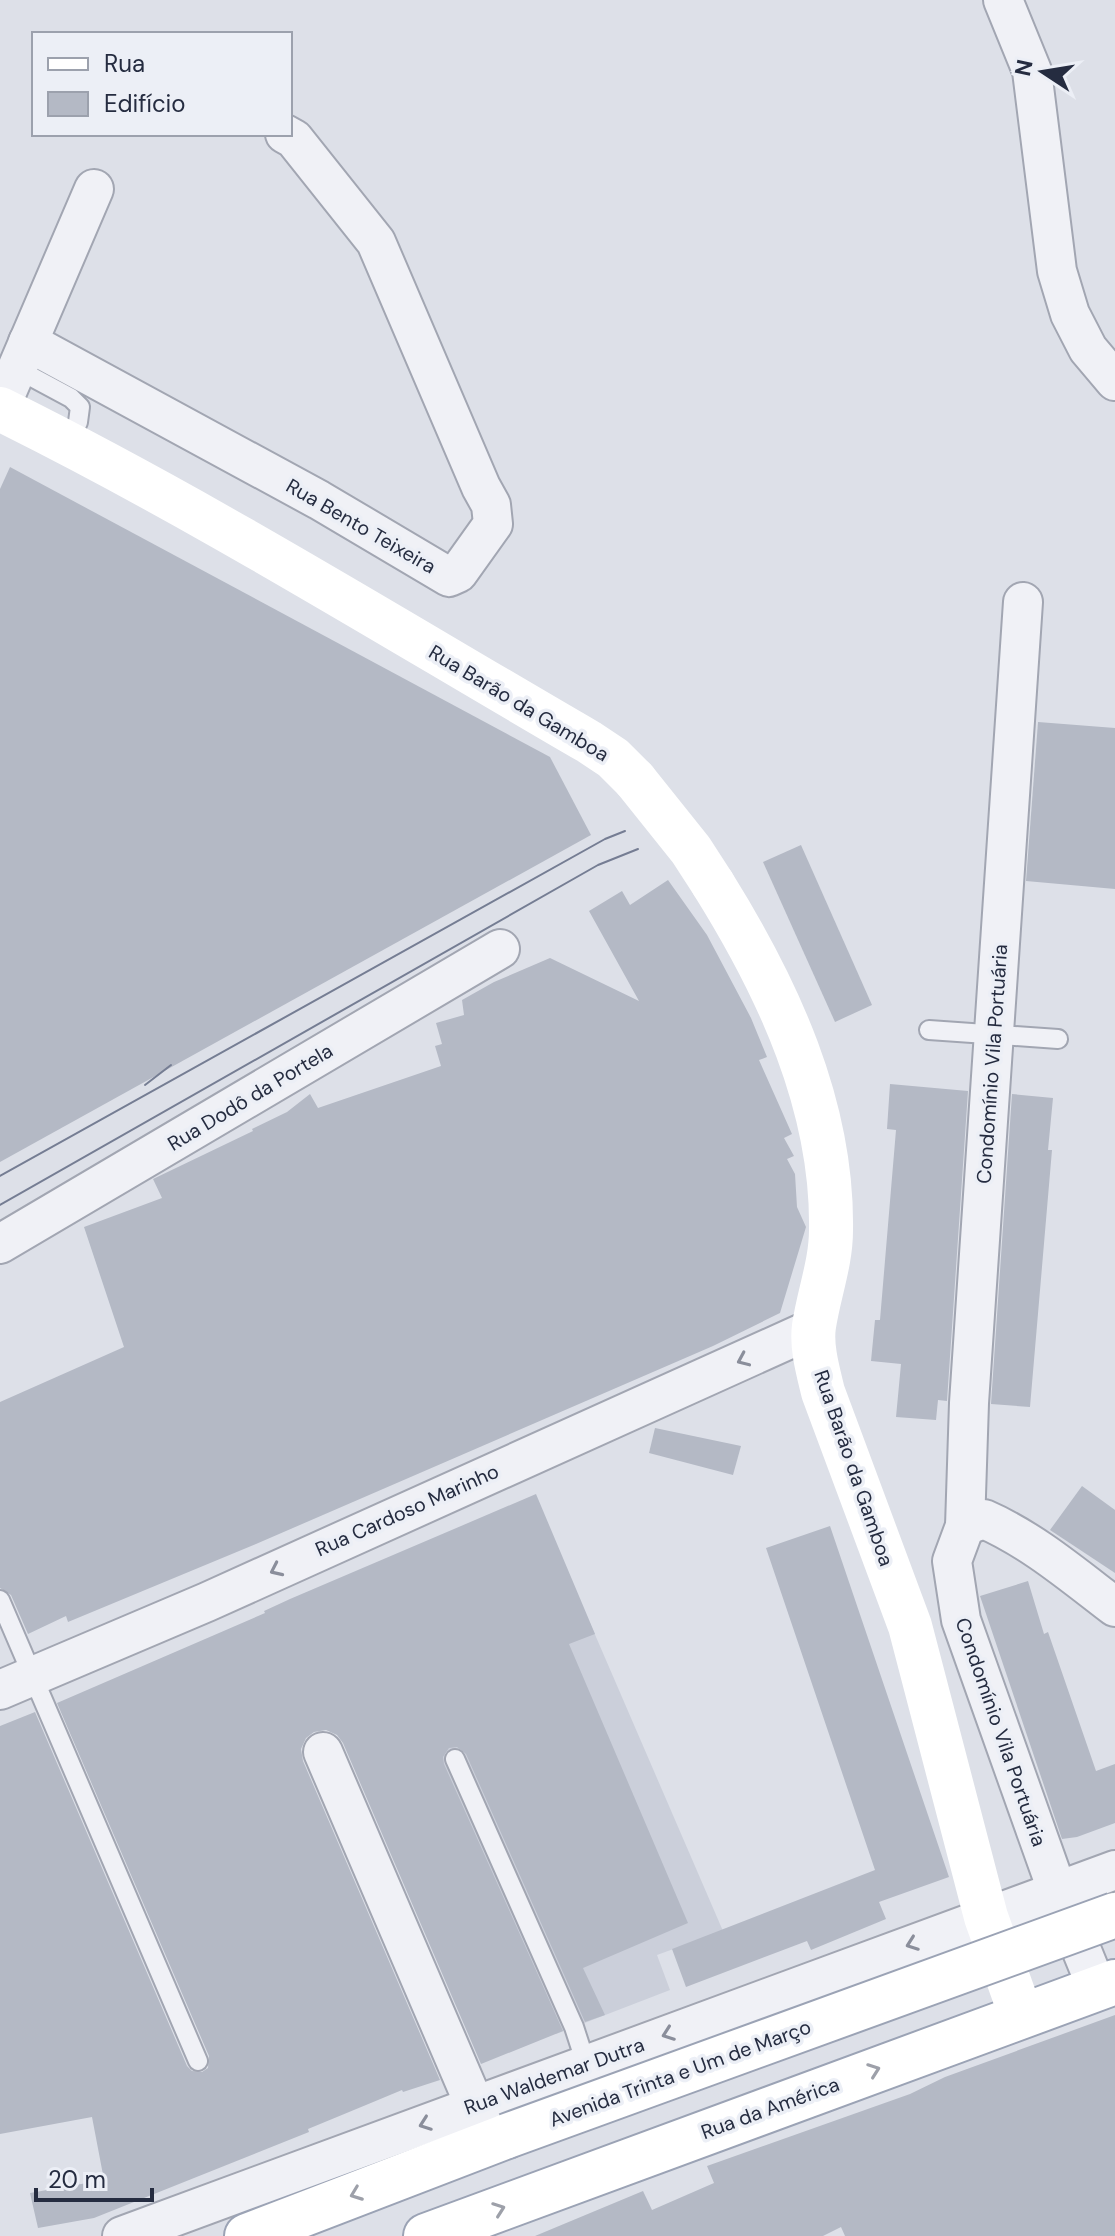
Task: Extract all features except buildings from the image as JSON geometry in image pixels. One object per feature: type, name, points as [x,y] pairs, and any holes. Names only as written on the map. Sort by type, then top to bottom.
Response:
[{"type":"street","points":[[1003,0],[1032,71],[1057,271],[1070,314],[1088,349],[1115,381]]},
{"type":"street","name":"Rua Bento Teixeira","points":[[22,355],[319,500],[449,577],[458,573],[493,524],[491,505],[376,242],[289,136]]},
{"type":"street","points":[[0,408],[94,189]]},
{"type":"street","name":"Rua Barão da Gamboa","points":[[0,408],[226,531],[613,758],[635,780],[691,850],[713,884],[768,976],[785,1015],[814,1103],[828,1163],[831,1237],[828,1269],[814,1328],[816,1362],[823,1392],[910,1626],[986,1917],[1021,2015]]},
{"type":"street","name":"Condomínio Vila Portuária","points":[[1023,602],[969,1403],[965,1526],[952,1561],[961,1620],[1057,1890],[1106,1985]]},
{"type":"street","name":"Rua Dodô da Portela","points":[[0,1244],[500,949]]},
{"type":"street","name":"Rua Cardoso Marinho","points":[[16,1683],[207,1602],[814,1328]]},
{"type":"street","points":[[965,1526],[984,1519],[999,1526],[1045,1555],[1115,1607]]},
{"type":"street","points":[[323,1752],[475,2106]]},
{"type":"street","name":"Rua Waldemar Dutra","points":[[122,2236],[1115,1870]]},
{"type":"street","name":"Avenida Trinta e Um de Março","points":[[247,2236],[507,2136],[1115,1915]]},
{"type":"street","name":"Rua da América","points":[[426,2236],[1106,1985]]},
{"type":"lane","points":[[22,355],[80,407],[78,422],[68,444]]},
{"type":"lane","points":[[929,1030],[1058,1039]]},
{"type":"lane","points":[[0,1600],[16,1683],[198,2061]]},
{"type":"lane","points":[[455,1759],[574,2027],[586,2064]]},
{"type":"shaded area","points":[[590,1623],[723,1931],[657,1955],[670,1990],[556,2034],[410,1694]]},
{"type":"tram line","points":[[0,1176],[605,839],[625,831]]},
{"type":"tram line","points":[[0,1205],[598,865],[638,849]]},
{"type":"tram line","points":[[145,1085],[171,1065]]}]
